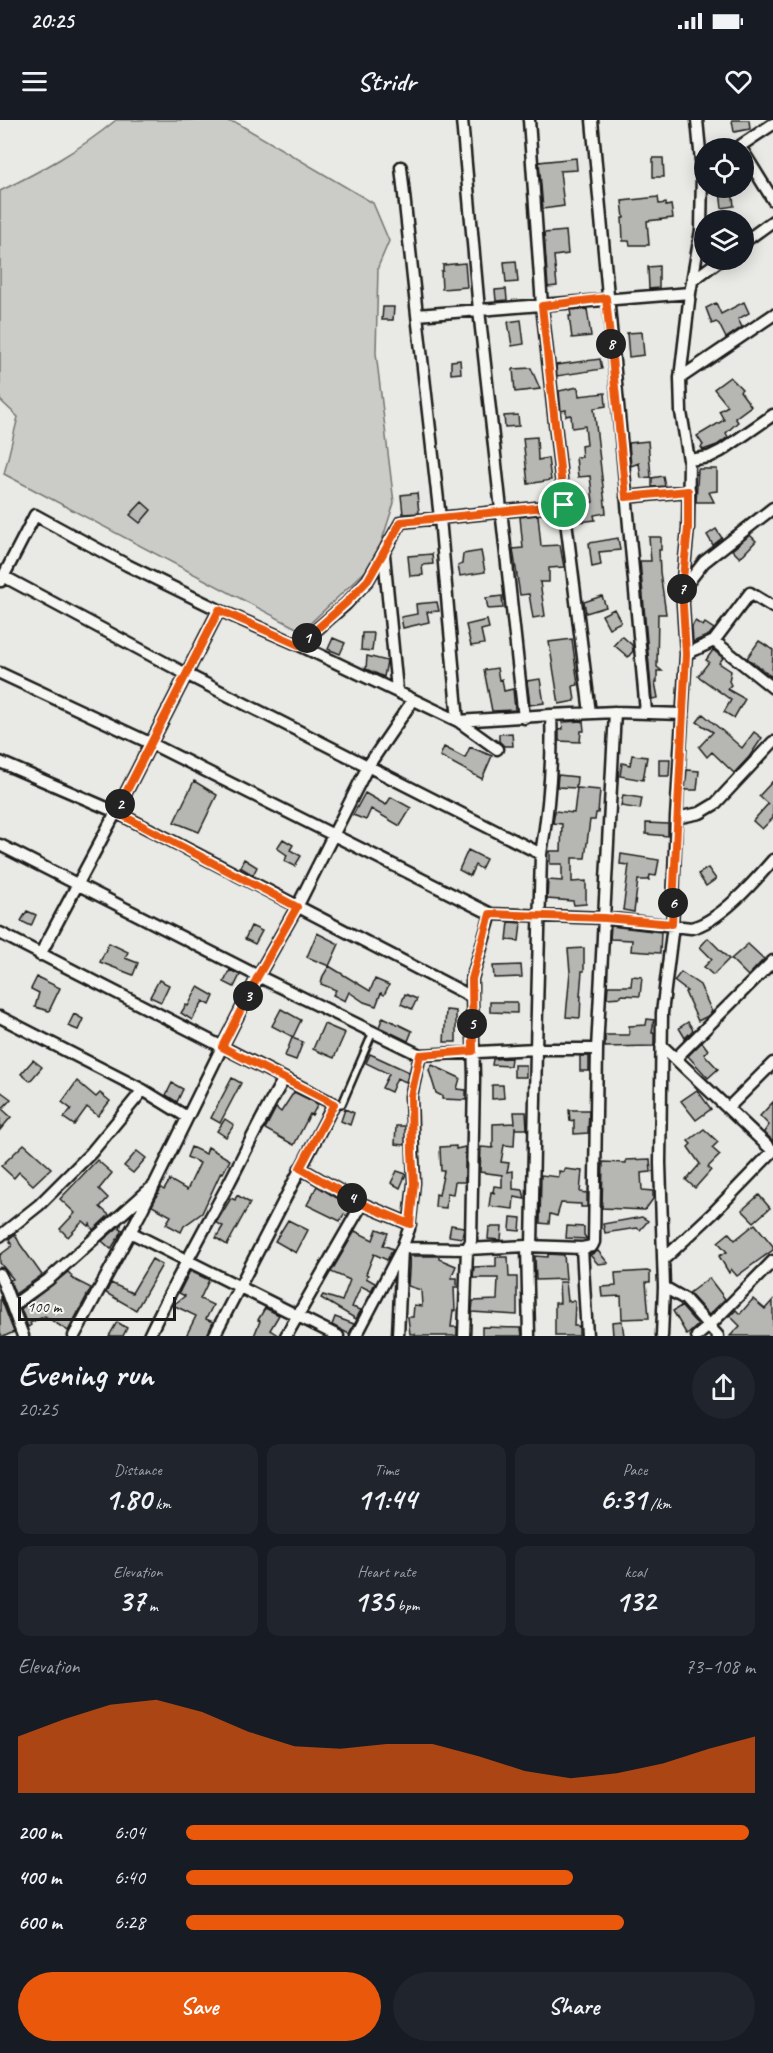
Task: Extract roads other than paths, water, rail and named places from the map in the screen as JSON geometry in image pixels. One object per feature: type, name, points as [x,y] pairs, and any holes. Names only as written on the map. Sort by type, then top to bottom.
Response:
[{"type":"street","points":[[462,120],[479,310],[524,718]]},
{"type":"street","points":[[529,120],[542,306],[590,713]]},
{"type":"street","points":[[591,120],[646,712]]},
{"type":"street","points":[[697,120],[699,138]]},
{"type":"street","points":[[754,139],[773,124]]},
{"type":"street","points":[[401,167],[440,518],[458,721]]},
{"type":"street","points":[[754,170],[773,200]]},
{"type":"street","points":[[662,1336],[664,1259],[660,1163],[662,1012],[672,924],[686,654],[682,589],[688,528],[688,460],[681,412],[680,378],[690,293],[701,230],[703,198]]},
{"type":"street","points":[[754,235],[773,221]]},
{"type":"street","points":[[693,280],[706,270]]},
{"type":"street","points":[[417,315],[690,293]]},
{"type":"street","points":[[680,378],[773,315]]},
{"type":"street","points":[[688,460],[709,457],[721,451],[773,415]]},
{"type":"street","points":[[626,497],[688,491]]},
{"type":"street","points":[[299,645],[368,580],[401,522],[564,505]]},
{"type":"street","points":[[682,589],[705,562],[771,513]]},
{"type":"street","points":[[497,749],[458,721],[397,690],[219,610],[127,565],[35,515],[2,579],[541,854]]},
{"type":"street","points":[[384,555],[397,690]]},
{"type":"street","points":[[686,654],[714,641],[750,593],[773,607]]},
{"type":"street","points":[[40,955],[219,610]]},
{"type":"street","points":[[714,641],[773,688]]},
{"type":"street","points":[[0,673],[150,743],[490,914],[605,918],[691,928],[703,926],[717,916],[773,860]]},
{"type":"street","points":[[74,1336],[130,1232],[258,976],[297,907],[368,766],[413,700]]},
{"type":"street","points":[[458,721],[615,712],[683,714]]},
{"type":"street","points":[[402,1248],[467,1249],[530,1246],[582,1248],[591,1246],[594,1242],[597,1049],[615,712]]},
{"type":"street","points":[[529,1336],[541,854],[550,800],[551,715]]},
{"type":"street","points":[[676,818],[700,813],[715,804],[773,742]]},
{"type":"street","points":[[0,762],[116,812],[472,997]]},
{"type":"street","points":[[0,845],[420,1055],[473,1051],[597,1049]]},
{"type":"street","points":[[464,1336],[467,1249],[471,1241],[472,979],[490,914]]},
{"type":"street","points":[[0,933],[334,1104],[214,1336]]},
{"type":"street","points":[[676,1058],[773,961]]},
{"type":"street","points":[[0,1017],[143,1090],[187,1117]]},
{"type":"street","points":[[662,1045],[773,1151],[712,1214],[664,1259]]},
{"type":"street","points":[[356,1336],[402,1248],[410,1224],[414,1183],[411,1096],[420,1055]]},
{"type":"street","points":[[729,1107],[773,1063]]},
{"type":"street","points":[[148,1336],[186,1260],[284,1079]]},
{"type":"street","points":[[0,1236],[39,1204],[91,1153],[143,1090]]},
{"type":"street","points":[[300,1168],[362,1204],[410,1224]]},
{"type":"street","points":[[12,1306],[48,1281],[154,1185]]},
{"type":"street","points":[[286,1336],[296,1315],[362,1204]]},
{"type":"street","points":[[130,1232],[338,1336]]},
{"type":"street","points":[[398,1336],[402,1248]]},
{"type":"street","points":[[582,1248],[587,1336]]},
{"type":"street","points":[[697,1336],[773,1261]]},
{"type":"street","points":[[0,1274],[21,1335]]},
{"type":"street","points":[[663,1287],[685,1299],[718,1336]]},
{"type":"lane","points":[[334,1104],[342,1104],[373,1032]]}]
